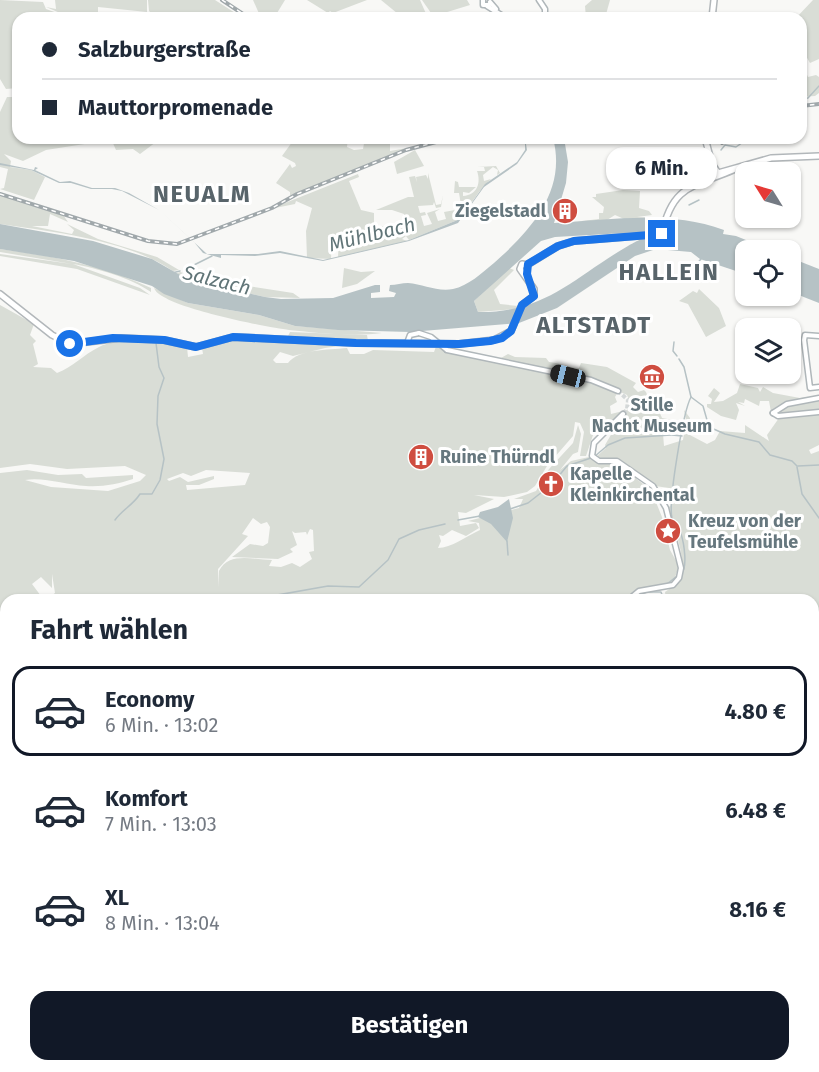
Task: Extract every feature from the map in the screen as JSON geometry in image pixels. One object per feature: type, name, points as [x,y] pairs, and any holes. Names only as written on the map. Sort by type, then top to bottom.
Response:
[{"type":"main road","points":[[482,0],[489,3]]},
{"type":"main road","points":[[706,144],[712,174]]},
{"type":"main road","points":[[0,294],[52,334],[70,344],[121,338],[164,340],[202,347],[233,337],[490,341],[502,338],[511,331],[520,307],[534,296],[525,269],[558,246],[574,241],[662,233],[665,216],[676,197],[693,184],[712,174],[771,158],[819,156]]},
{"type":"main road","points":[[408,340],[416,333],[426,335],[447,350],[591,380],[618,391]]},
{"type":"main road","points":[[819,336],[805,335],[810,388],[819,387]]},
{"type":"main road","points":[[819,398],[787,404],[773,413],[778,416],[819,412]]},
{"type":"main road","points":[[622,414],[594,442],[592,456],[599,461],[617,461],[653,486],[666,508],[681,568],[677,581],[665,588],[639,591],[635,594]]},
{"type":"shaded area","points":[[0,0],[43,2],[46,9],[54,12],[12,12],[12,88],[6,89],[0,79]]},
{"type":"shaded area","points":[[55,0],[147,0],[147,12],[98,7],[98,12],[58,12],[46,7],[56,9]]},
{"type":"shaded area","points":[[148,0],[215,0],[234,12],[150,12]]},
{"type":"shaded area","points":[[253,0],[285,0],[278,12],[258,12]]},
{"type":"shaded area","points":[[307,0],[367,0],[336,12],[326,12]]},
{"type":"shaded area","points":[[381,0],[420,0],[425,12],[396,12]]},
{"type":"shaded area","points":[[422,0],[467,0],[470,5],[447,12],[430,12]]},
{"type":"shaded area","points":[[592,0],[610,0],[607,12],[586,12],[585,6]]},
{"type":"shaded area","points":[[813,0],[819,0],[819,59],[810,63],[807,58],[807,12],[802,12]]},
{"type":"shaded area","points":[[807,75],[808,77],[816,75],[819,77],[819,93],[807,97]]},
{"type":"shaded area","points":[[7,97],[12,97],[12,144],[85,144],[46,150],[23,161],[4,154],[11,161],[10,167],[31,170],[45,177],[34,200],[0,189],[4,188],[8,169],[0,167],[0,112]]},
{"type":"shaded area","points":[[113,144],[153,144],[140,154],[133,149],[116,150]]},
{"type":"shaded area","points":[[291,144],[347,144],[347,147],[354,150],[363,149],[364,144],[390,144],[390,151],[413,147],[290,196],[290,192],[276,183],[290,164],[292,168],[296,166],[295,163],[282,156]]},
{"type":"shaded area","points":[[526,144],[527,150],[517,164],[484,187],[458,223],[409,241],[323,261],[280,253],[255,256],[221,255],[221,258],[203,253],[194,242],[207,254],[258,254],[280,251],[323,260],[409,240],[460,219],[485,184],[517,162]]},
{"type":"shaded area","points":[[554,144],[565,144],[568,162],[566,183],[554,223],[661,218],[703,224],[724,230],[723,234],[746,240],[735,240],[735,271],[700,259],[691,252],[656,249],[635,256],[557,308],[519,323],[410,332],[295,326],[259,315],[188,303],[164,294],[152,286],[74,261],[0,249],[0,224],[93,241],[152,259],[187,279],[265,297],[333,298],[380,285],[380,292],[371,293],[371,298],[394,297],[396,293],[389,291],[390,285],[406,283],[453,289],[469,282],[485,271],[521,237],[543,208],[555,175]],"holes":[[[660,231],[667,233],[634,242],[575,281],[541,300],[502,311],[478,312],[474,301],[541,241],[555,237]]]},
{"type":"shaded area","points":[[415,150],[424,166],[397,174],[394,162]]},
{"type":"shaded area","points":[[0,163],[34,170],[35,167],[38,168],[35,170],[60,182],[70,181],[92,188],[115,188],[129,193],[159,210],[122,191],[91,189],[71,183],[59,183],[31,170],[0,165]]},
{"type":"shaded area","points":[[496,166],[500,173],[497,175],[498,170],[493,167],[483,175],[484,181],[491,179],[460,219],[409,240],[397,224],[404,224],[404,214],[392,210],[376,210],[408,197],[414,197],[409,177],[415,176],[417,182],[416,177],[426,175],[428,179],[428,173],[436,205],[441,204],[443,195],[441,207],[436,208],[434,202],[433,205],[418,206],[420,213],[425,212],[426,215],[421,216],[424,226],[432,224],[427,213],[440,209],[435,212],[438,221],[446,219],[444,212],[455,210],[455,214],[460,214],[457,205],[461,205],[459,193],[454,193],[455,181],[458,182],[459,187],[476,187],[469,193],[463,192],[463,196],[468,195],[477,187],[479,179],[477,171],[485,171],[484,167],[477,167]]},
{"type":"shaded area","points":[[358,174],[359,177],[349,181],[361,210],[374,213],[374,226],[398,227],[406,236],[402,239],[407,241],[338,257],[339,240],[332,238],[331,259],[307,258],[306,231],[312,208],[296,201],[295,204],[270,209]]},
{"type":"shaded area","points":[[623,190],[640,191],[639,208],[649,211],[652,215],[637,217],[660,218],[624,219],[615,215],[607,220],[573,222],[599,219],[599,213],[603,213],[604,207],[592,197],[596,197],[596,194]]},
{"type":"shaded area","points":[[0,195],[63,215],[68,222],[50,214],[48,226],[32,226],[72,234],[74,230],[67,224],[98,239],[157,257],[179,270],[173,271],[135,252],[90,239],[0,224]]},
{"type":"shaded area","points":[[0,249],[58,258],[96,267],[151,288],[151,292],[134,282],[103,271],[73,264],[140,288],[150,295],[77,269],[0,256],[0,254],[72,264],[0,252]]},
{"type":"shaded area","points":[[801,262],[819,269],[819,303],[801,296]]},
{"type":"shaded area","points":[[344,268],[361,272],[375,271],[357,284],[342,288]]},
{"type":"shaded area","points":[[509,268],[514,270],[494,290],[500,304],[518,306],[517,309],[478,312],[474,301]]},
{"type":"shaded area","points":[[180,272],[202,279],[293,293],[300,298],[265,297],[187,279],[176,274]]},
{"type":"shaded area","points":[[154,288],[188,303],[259,315],[295,326],[382,333],[360,335],[324,333],[259,325],[194,309],[161,295]]},
{"type":"shaded area","points":[[699,289],[719,308],[726,326],[706,337],[688,304],[679,301],[693,291],[697,293]]},
{"type":"shaded area","points":[[0,305],[34,324],[30,335],[36,341],[33,344],[38,364],[33,367],[51,368],[57,373],[99,347],[130,341],[187,347],[188,357],[203,354],[202,348],[234,339],[354,344],[308,352],[347,348],[350,354],[364,354],[373,350],[434,352],[437,344],[456,355],[481,358],[602,386],[618,392],[615,397],[617,402],[610,406],[611,414],[627,410],[630,402],[627,395],[595,380],[501,358],[508,354],[515,357],[546,358],[549,362],[576,368],[579,368],[581,363],[607,367],[636,383],[633,387],[638,392],[644,390],[654,413],[659,411],[662,418],[673,420],[676,425],[673,432],[663,434],[664,446],[683,440],[686,420],[684,410],[690,418],[688,434],[707,444],[715,440],[720,431],[745,433],[745,425],[769,441],[767,435],[779,418],[787,414],[775,413],[785,406],[819,399],[819,445],[809,450],[811,454],[819,451],[819,594],[665,594],[675,584],[682,564],[679,542],[668,508],[675,501],[675,504],[680,504],[691,488],[675,492],[673,500],[669,488],[655,486],[616,460],[595,458],[606,448],[605,445],[619,421],[620,424],[628,420],[622,412],[608,424],[600,419],[596,426],[593,425],[595,429],[586,456],[580,456],[584,432],[580,423],[575,422],[573,436],[547,466],[535,486],[527,492],[504,497],[474,495],[494,499],[466,513],[458,512],[460,526],[476,523],[479,528],[466,536],[452,530],[443,536],[439,535],[441,541],[438,548],[454,544],[480,530],[479,523],[468,521],[519,508],[523,499],[514,499],[536,491],[549,469],[573,443],[578,425],[581,434],[578,452],[573,454],[560,470],[571,461],[589,457],[596,462],[617,464],[651,490],[662,517],[670,550],[679,566],[673,583],[640,590],[634,594],[54,594],[52,574],[52,588],[41,577],[32,584],[40,594],[0,594],[0,473],[27,470],[58,475],[82,474],[86,478],[133,475],[133,479],[98,486],[25,480],[51,487],[108,491],[140,481],[146,475],[125,466],[67,469],[30,464],[0,468]],"holes":[[[280,352],[293,356],[305,353],[288,363],[276,363],[273,360]],[[206,470],[250,473],[245,485],[187,490],[186,485],[199,485],[214,479],[214,476],[188,482],[180,477],[169,481],[167,479],[183,473],[191,476]],[[253,518],[261,524],[267,522],[270,527],[268,543],[263,546],[250,544],[232,557],[278,559],[293,552],[290,549],[297,545],[292,531],[306,532],[307,535],[310,529],[313,530],[314,551],[309,552],[312,559],[300,567],[292,563],[281,567],[269,566],[272,560],[235,559],[223,565],[219,571],[219,587],[218,569],[248,536],[242,534]]]},
{"type":"shaded area","points":[[290,332],[367,335],[368,341],[287,338]]},
{"type":"shaded area","points":[[740,384],[758,388],[760,392],[763,387],[773,393],[800,398],[819,396],[789,402],[771,412],[769,401],[760,401],[759,406],[745,399],[744,403],[738,402],[745,406],[736,403],[739,410],[736,420],[721,416],[707,407],[707,404],[711,404],[712,399],[708,396],[714,388],[720,393],[714,402],[723,401],[737,393]]},
{"type":"shaded area","points":[[509,499],[513,518],[507,542],[491,524],[478,517],[480,512],[498,507]]},
{"type":"waterway","points":[[807,98],[819,86]]},
{"type":"waterway","points":[[721,150],[725,145],[736,147],[740,144]]},
{"type":"waterway","points":[[689,205],[699,200]]},
{"type":"waterway","name":"Salzach","points":[[186,269],[212,256]]},
{"type":"waterway","points":[[694,267],[701,259]]},
{"type":"waterway","name":"Salzach","points":[[172,273],[180,271]]},
{"type":"waterway","points":[[674,342],[673,351],[677,356]]},
{"type":"waterway","points":[[115,520],[140,494],[152,494],[160,480],[164,459],[157,424],[158,396],[164,378],[159,367],[156,343]]},
{"type":"waterway","points":[[679,359],[684,367],[691,397],[703,406],[709,427],[725,434],[759,442],[770,455],[792,461],[797,466]]},
{"type":"waterway","points":[[681,574],[685,561],[684,549],[680,532],[672,518],[671,509],[680,438],[691,397]]},
{"type":"waterway","points":[[594,457],[608,445],[625,438],[671,435]]},
{"type":"waterway","points":[[672,435],[682,436]]},
{"type":"waterway","points":[[552,484],[567,466],[591,458]]},
{"type":"waterway","points":[[798,466],[819,465]]},
{"type":"waterway","points":[[797,467],[802,494],[819,518]]},
{"type":"waterway","points":[[510,509],[528,503],[551,485]]},
{"type":"waterway","points":[[458,520],[480,516]]},
{"type":"waterway","points":[[283,594],[328,586],[359,587],[388,560],[399,539],[419,530],[445,524]]},
{"type":"waterway","points":[[507,541],[508,555]]},
{"type":"waterway","points":[[667,584],[677,576]]},
{"type":"waterway","points":[[642,594],[647,592],[661,592],[662,594]]},
{"type":"tunnel","points":[[618,391],[628,400],[627,409],[623,414]]},
{"type":"railway","points":[[222,0],[240,12]]},
{"type":"railway","points":[[807,105],[819,104]]},
{"type":"railway","points":[[0,194],[148,241],[177,244],[272,208],[297,194],[406,150],[428,144]]},
{"type":"place","name":"Ziegelstadl","points":[[565,211]]},
{"type":"place","name":"Stille Nacht Museum","points":[[652,377]]},
{"type":"place","name":"Ruine Thürndl","points":[[421,457]]},
{"type":"place","name":"Kapelle Kleinkirchental","points":[[551,484]]},
{"type":"place","name":"Kreuz von der Teufelsmühle","points":[[668,531]]},
{"type":"district","name":"NEUALM","points":[[202,194]]},
{"type":"district","name":"HALLEIN","points":[[669,272]]},
{"type":"district","name":"ALTSTADT","points":[[594,325]]},
{"type":"route","points":[[70,344],[113,338],[164,340],[196,347],[233,337],[277,341],[356,343],[459,344],[498,340],[511,331],[523,303],[534,296],[534,289],[528,280],[528,264],[558,246],[574,241],[662,234]]},
{"type":"water label","name":"Mühlbach","points":[[372,234]]}]
